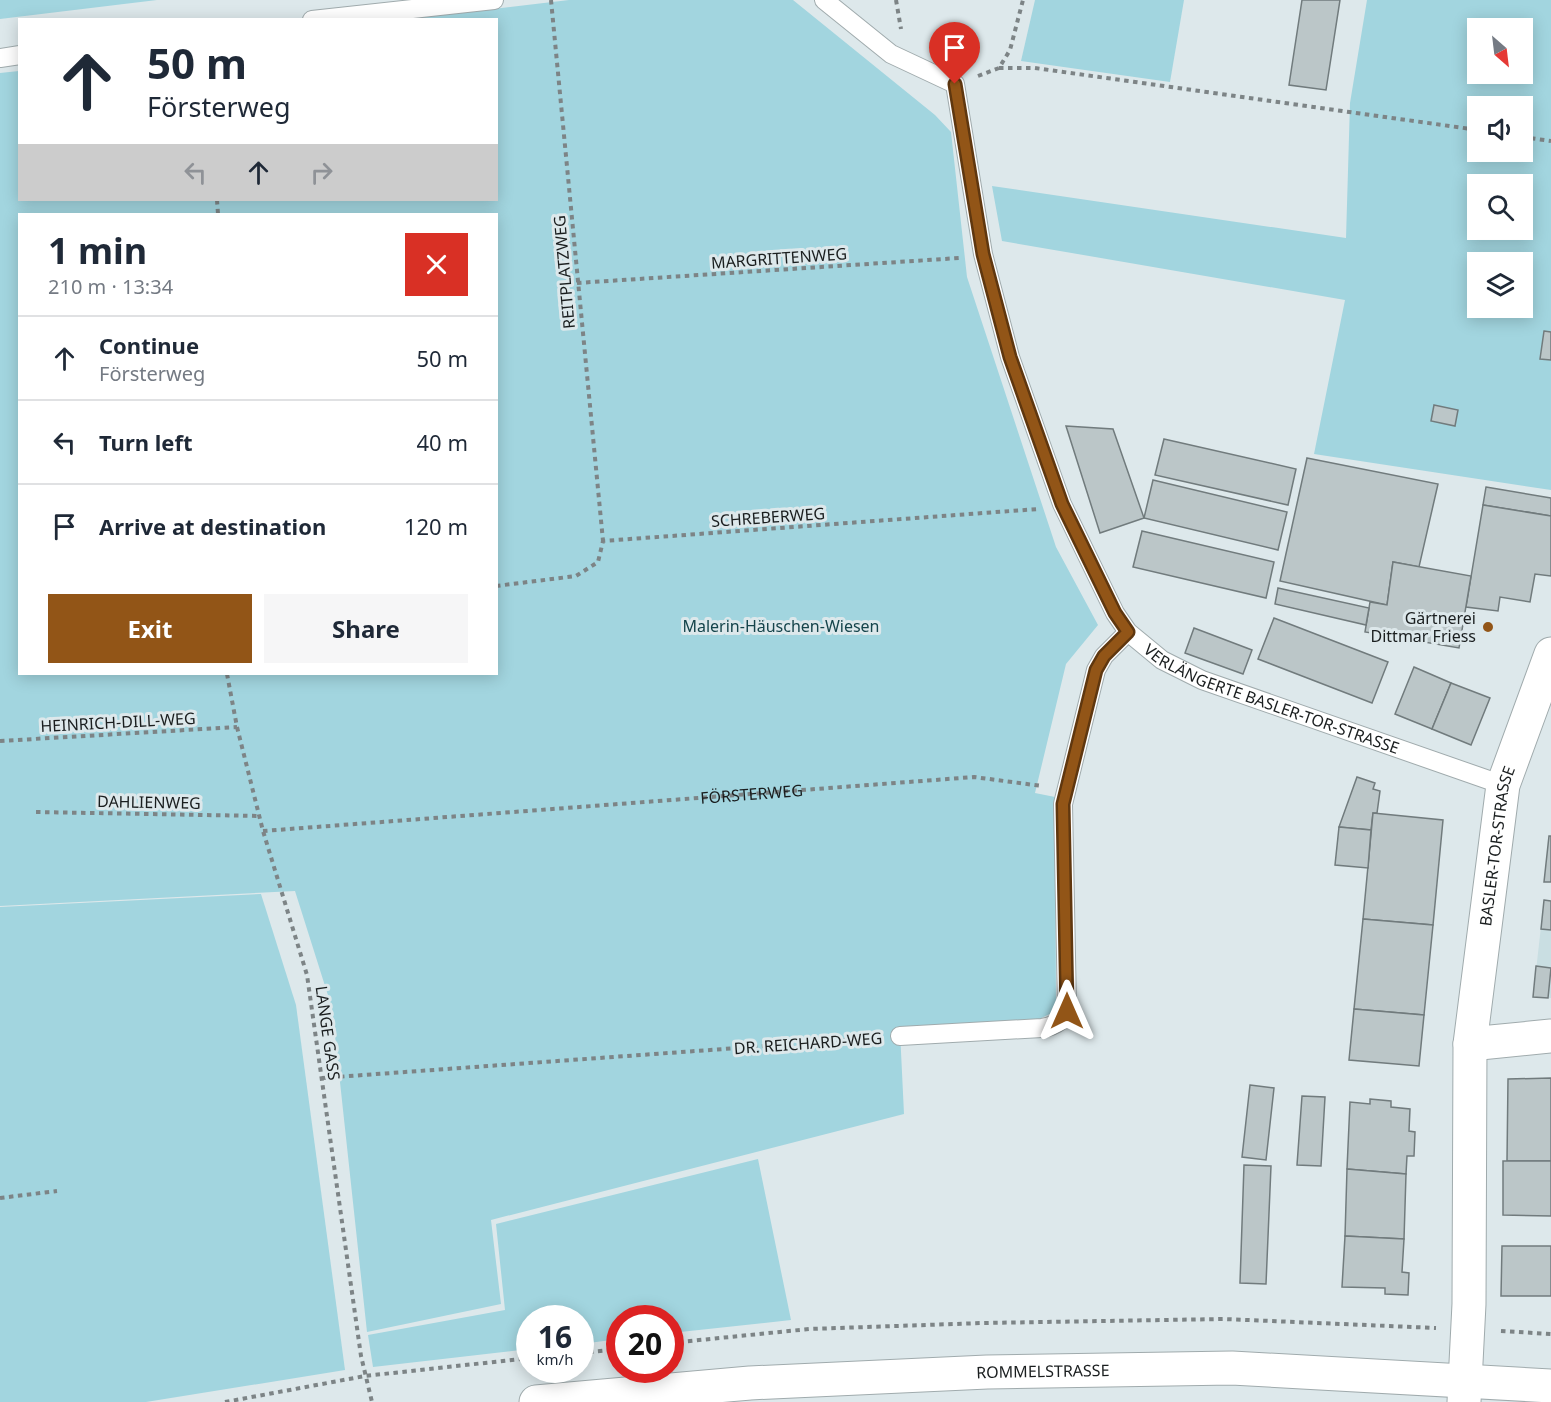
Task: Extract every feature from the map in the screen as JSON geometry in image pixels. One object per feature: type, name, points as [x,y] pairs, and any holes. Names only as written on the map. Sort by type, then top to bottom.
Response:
[{"type":"main road","name":"BASLER-TOR-STRASSE","points":[[1465,1391],[1468,1329],[1470,1044],[1503,785],[1551,654]]},
{"type":"main road","points":[[1470,1044],[1551,1036]]},
{"type":"main road","name":"ROMMELSTRASSE","points":[[536,1402],[750,1383],[987,1372],[1232,1368],[1465,1391],[1551,1386]]},
{"type":"lane","points":[[330,18],[494,0]]},
{"type":"lane","points":[[824,0],[891,54],[955,84]]},
{"type":"lane","points":[[0,58],[18,55]]},
{"type":"lane","name":"VERLÄNGERTE BASLER-TOR-STRASSE","points":[[955,84],[983,254],[1010,357],[1062,504],[1115,613],[1128,632],[1162,660],[1202,680],[1503,785]]},
{"type":"lane","points":[[1066,790],[1096,670],[1104,656],[1128,632]]},
{"type":"lane","name":"DR. REICHARD-WEG","points":[[900,1036],[1042,1028],[1052,1026],[1064,1017],[1067,1006],[1063,804],[1066,790]]},
{"type":"path","name":"REITPLATZWEG","points":[[551,0],[603,541]]},
{"type":"path","points":[[999,68],[1010,50],[1023,0]]},
{"type":"path","points":[[955,84],[999,68],[1035,68],[1467,128]]},
{"type":"path","points":[[1533,139],[1551,141]]},
{"type":"path","name":"MARGRITTENWEG","points":[[577,283],[964,258],[983,254]]},
{"type":"path","name":"SCHREBERWEG","points":[[603,541],[1048,508],[1062,504]]},
{"type":"path","points":[[498,586],[576,576],[598,562],[603,541]]},
{"type":"path","name":"LANGE GASS","points":[[227,675],[237,727],[263,831],[307,975],[365,1376],[372,1402]]},
{"type":"path","name":"HEINRICH-DILL-WEG","points":[[0,741],[237,727]]},
{"type":"path","name":"FÖRSTERWEG","points":[[263,831],[974,777],[1066,790]]},
{"type":"path","name":"DAHLIENWEG","points":[[36,812],[260,816]]},
{"type":"path","name":"DR. REICHARD-WEG","points":[[322,1078],[900,1036]]},
{"type":"path","points":[[0,1198],[57,1191]]},
{"type":"path","points":[[684,1342],[809,1329],[1212,1319],[1551,1334]]},
{"type":"path","points":[[225,1402],[365,1376],[516,1360]]},
{"type":"shaded area","points":[[1544,900],[1551,901],[1551,998],[1533,997]]},
{"type":"green space","points":[[0,0],[157,0],[0,19]]},
{"type":"green space","name":"Malerin-Häuschen-Wiesen","points":[[569,0],[793,0],[935,115],[951,132],[967,277],[1056,547],[1098,625],[1066,664],[1035,793],[1055,797],[1056,1011],[1035,1021],[900,1031],[904,1114],[491,1220],[501,1304],[367,1332],[332,1008],[295,891],[0,906],[0,73],[18,71],[18,201],[498,201],[498,18],[416,18]]},
{"type":"green space","points":[[1035,0],[1184,0],[1170,82],[1021,61]]},
{"type":"green space","points":[[1367,0],[1551,0],[1551,490],[1314,454],[1345,300],[1002,241],[992,186],[1346,238],[1350,103]]},
{"type":"green space","points":[[261,894],[296,1005],[345,1370],[146,1402],[0,1402],[0,907]]},
{"type":"green space","points":[[758,1159],[791,1320],[684,1332],[684,1305],[606,1305],[606,1341],[594,1342],[594,1305],[516,1305],[516,1350],[373,1367],[368,1335],[505,1310],[496,1224]]},
{"type":"building","points":[[1302,0],[1340,0],[1326,90],[1289,85]]},
{"type":"building","points":[[1544,331],[1551,332],[1551,360],[1540,359]]},
{"type":"building","points":[[1434,405],[1458,410],[1455,426],[1431,421]]},
{"type":"building","points":[[1066,426],[1113,429],[1144,518],[1100,533]]},
{"type":"building","points":[[1164,439],[1296,469],[1288,505],[1155,475]]},
{"type":"building","points":[[1307,458],[1438,484],[1419,567],[1393,562],[1387,605],[1280,581]]},
{"type":"building","points":[[1153,480],[1287,512],[1278,550],[1144,518]]},
{"type":"building","points":[[1486,487],[1551,498],[1551,516],[1483,505]]},
{"type":"building","points":[[1483,505],[1551,516],[1551,576],[1535,574],[1530,602],[1500,597],[1498,611],[1466,607]]},
{"type":"building","points":[[1142,531],[1274,562],[1266,598],[1133,567]]},
{"type":"building","points":[[1393,562],[1471,576],[1459,648],[1365,632],[1370,602],[1387,605]]},
{"type":"building","points":[[1278,588],[1369,608],[1366,625],[1275,604]]},
{"type":"building","points":[[1274,618],[1388,662],[1372,703],[1258,659]]},
{"type":"building","points":[[1194,628],[1252,650],[1243,674],[1185,653]]},
{"type":"building","points":[[1414,667],[1451,683],[1432,729],[1395,714]]},
{"type":"building","points":[[1451,683],[1490,698],[1471,745],[1432,729]]},
{"type":"building","points":[[1357,777],[1375,783],[1373,789],[1380,791],[1377,813],[1373,813],[1371,830],[1339,827]]},
{"type":"building","points":[[1373,813],[1443,820],[1433,925],[1363,919]]},
{"type":"building","points":[[1339,827],[1371,830],[1368,868],[1335,865]]},
{"type":"building","points":[[1549,836],[1551,836],[1551,882],[1544,882]]},
{"type":"building","points":[[1544,900],[1551,901],[1551,930],[1541,929]]},
{"type":"building","points":[[1363,919],[1433,925],[1424,1015],[1354,1009]]},
{"type":"building","points":[[1536,966],[1551,968],[1548,998],[1533,997]]},
{"type":"building","points":[[1354,1009],[1424,1015],[1419,1066],[1349,1060]]},
{"type":"building","points":[[1551,1078],[1551,1161],[1507,1161],[1508,1079]]},
{"type":"building","points":[[1250,1085],[1274,1088],[1266,1160],[1242,1157]]},
{"type":"building","points":[[1302,1096],[1325,1097],[1321,1166],[1297,1165]]},
{"type":"building","points":[[1370,1099],[1391,1101],[1391,1107],[1410,1109],[1409,1131],[1415,1132],[1414,1156],[1407,1156],[1406,1174],[1347,1169],[1350,1102],[1370,1104]]},
{"type":"building","points":[[1503,1161],[1551,1161],[1551,1216],[1503,1215]]},
{"type":"building","points":[[1244,1165],[1271,1166],[1266,1284],[1240,1283]]},
{"type":"building","points":[[1347,1169],[1406,1174],[1404,1239],[1345,1236]]},
{"type":"building","points":[[1345,1236],[1404,1239],[1402,1272],[1409,1273],[1408,1295],[1385,1294],[1385,1288],[1342,1287]]},
{"type":"building","points":[[1502,1246],[1551,1246],[1551,1296],[1501,1296]]},
{"type":"place","name":"Gärtnerei Dittmar Friess","points":[[1488,627]]},
{"type":"route","points":[[955,84],[983,254],[1010,357],[1074,533],[1115,613],[1128,632],[1104,656],[1096,670],[1063,804],[1067,1011]]}]
